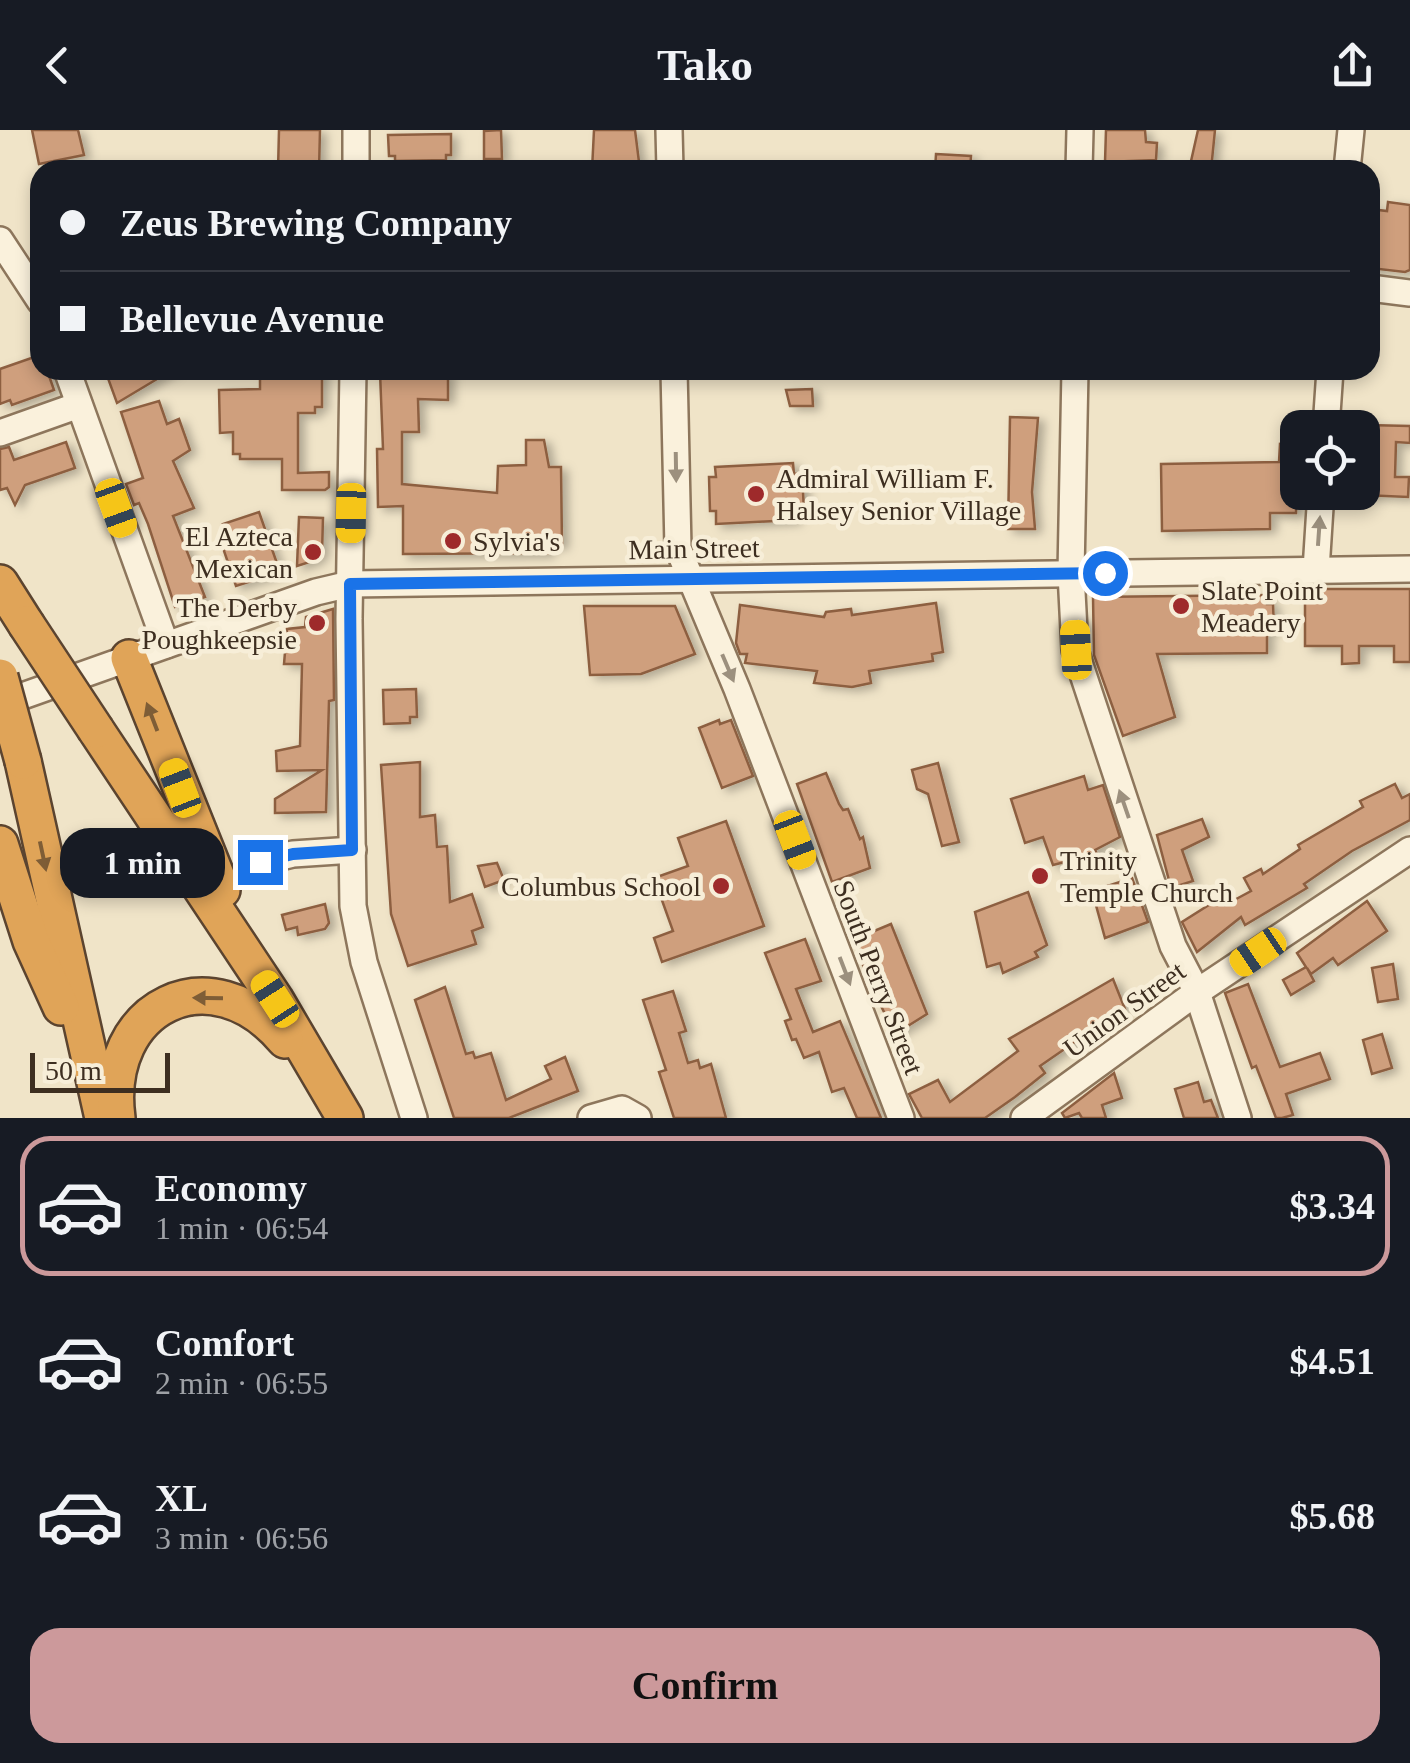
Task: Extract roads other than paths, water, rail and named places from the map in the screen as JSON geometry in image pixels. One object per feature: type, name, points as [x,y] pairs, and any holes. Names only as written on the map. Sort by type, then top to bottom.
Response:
[{"type":"highway","points":[[0,583],[275,999],[342,1112]]},
{"type":"highway","points":[[129,658],[213,872],[275,999]]},
{"type":"highway","points":[[0,677],[106,1112]]},
{"type":"highway","points":[[0,844],[32,941],[106,1112]]},
{"type":"highway","points":[[106,1112],[126,1042],[143,1021],[164,1006],[204,996],[232,1000],[257,1012],[342,1112]]},
{"type":"street","points":[[356,130],[356,160]]},
{"type":"street","points":[[669,130],[670,160]]},
{"type":"street","points":[[1080,130],[1080,160]]},
{"type":"street","points":[[1348,160],[1351,130]]},
{"type":"street","points":[[0,240],[30,286]]},
{"type":"street","points":[[1380,289],[1410,292]]},
{"type":"street","points":[[70,380],[166,645]]},
{"type":"street","points":[[353,380],[352,850],[359,944],[414,1118]]},
{"type":"street","name":"South Perry Street","points":[[674,380],[678,548],[901,1118]]},
{"type":"street","points":[[1075,380],[1071,573],[1076,650],[1084,688],[1173,946],[1197,992],[1238,1118]]},
{"type":"street","points":[[1327,410],[1329,380]]},
{"type":"street","points":[[0,433],[79,405]]},
{"type":"street","points":[[1316,570],[1321,510]]},
{"type":"street","name":"Main Street","points":[[0,704],[316,592],[350,584],[1410,569]]},
{"type":"street","points":[[260,862],[293,854],[352,850]]},
{"type":"street","name":"Union Street","points":[[1024,1118],[1197,992],[1410,850]]},
{"type":"street","points":[[592,1118],[622,1109],[638,1118]]},
{"type":"place","name":"Admiral William F. Halsey Senior Village","points":[[756,494]]},
{"type":"place","name":"Sylvia's","points":[[453,541]]},
{"type":"place","name":"El Azteca Mexican","points":[[313,552]]},
{"type":"place","name":"Slate Point Meadery","points":[[1181,606]]},
{"type":"place","name":"The Derby Poughkeepsie","points":[[317,623]]},
{"type":"place","name":"Trinity Temple Church","points":[[1040,876]]},
{"type":"place","name":"Columbus School","points":[[721,886]]}]
